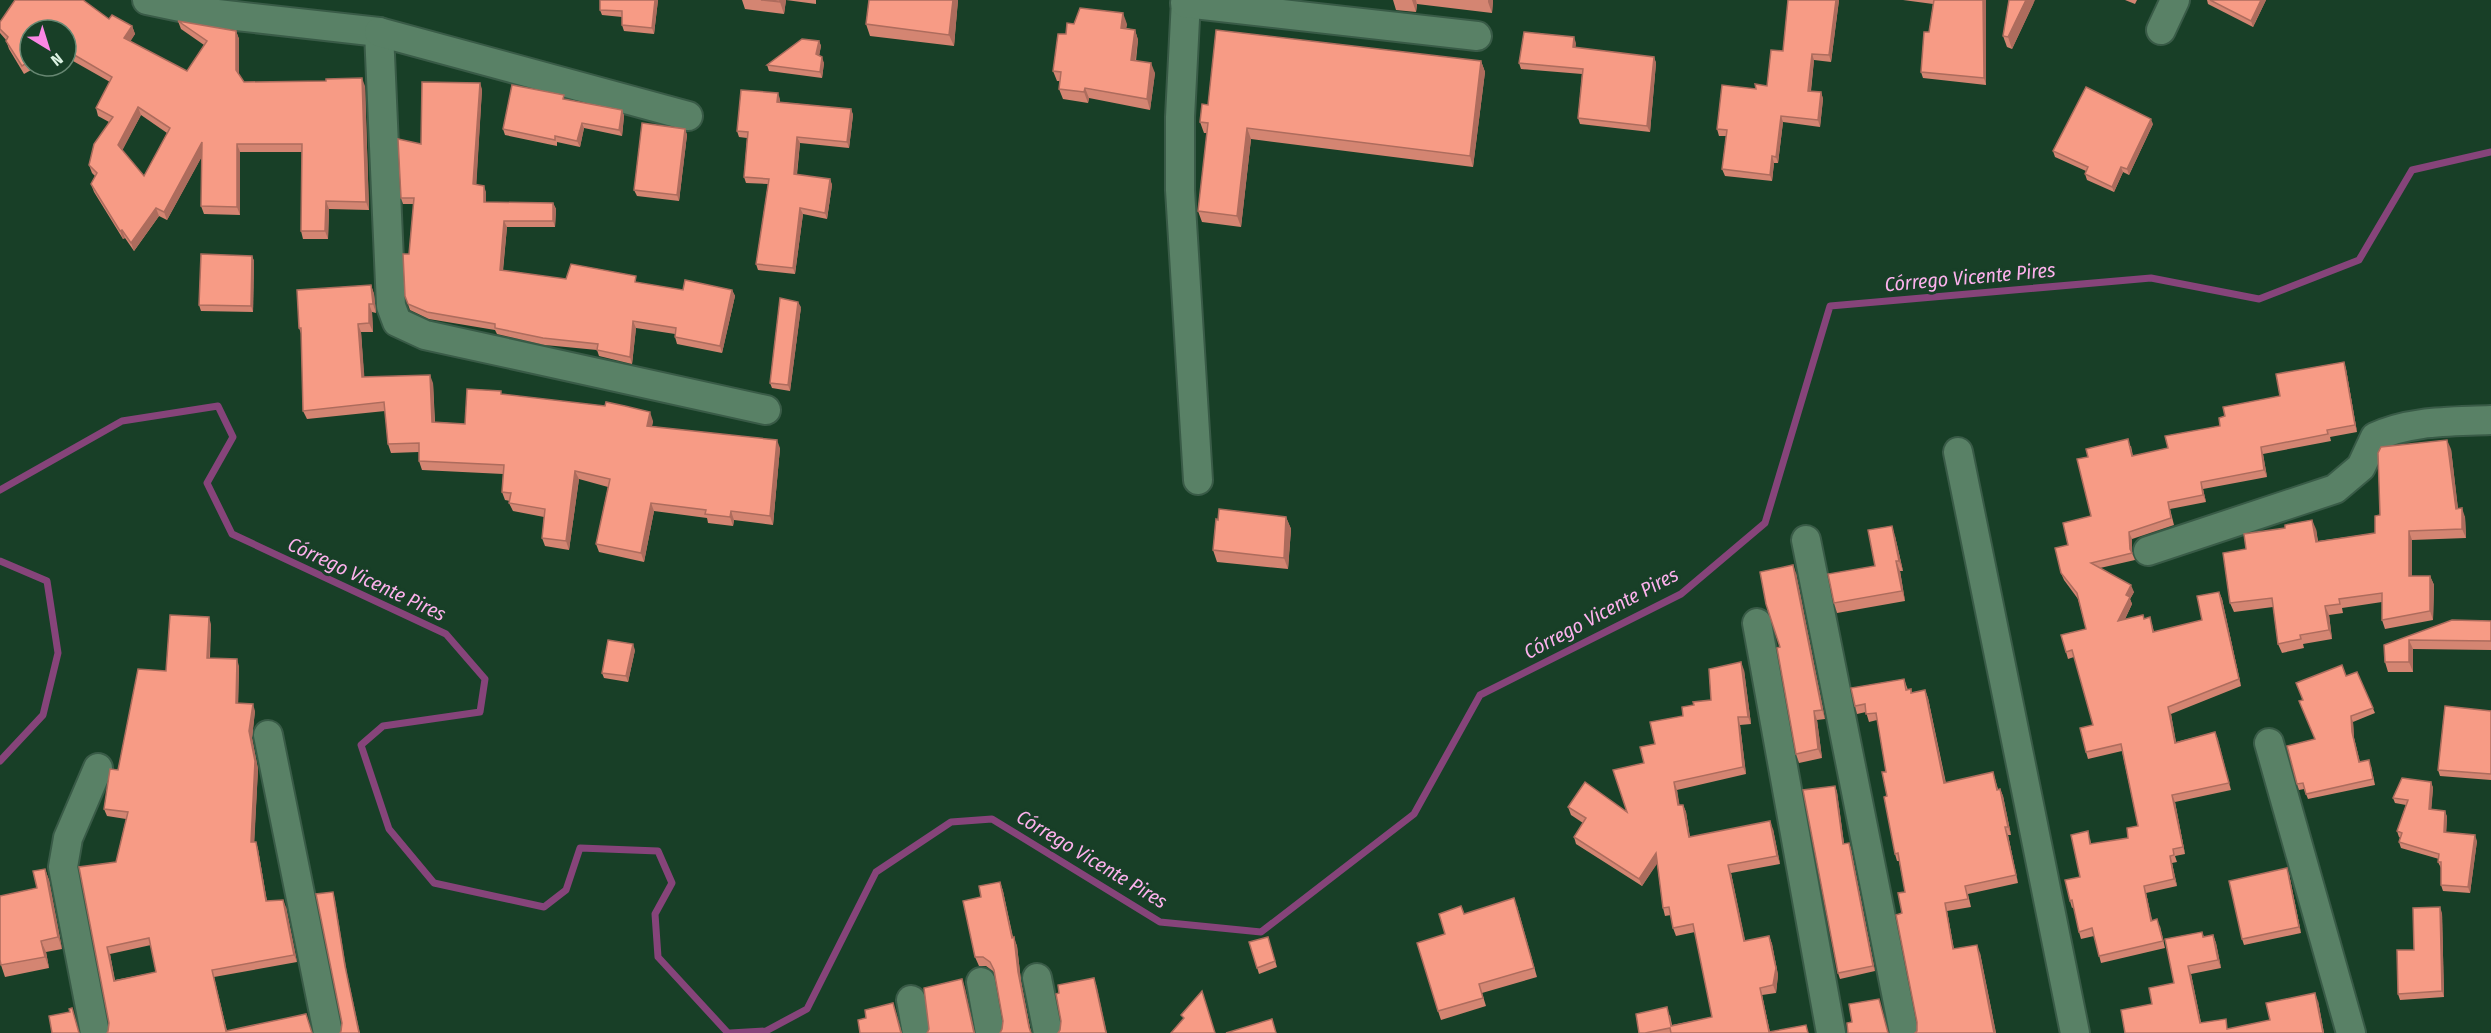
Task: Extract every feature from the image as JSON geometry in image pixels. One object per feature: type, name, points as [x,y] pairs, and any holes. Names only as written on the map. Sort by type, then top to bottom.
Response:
[{"type":"street","points":[[147,0],[209,13],[379,32],[688,116]]},
{"type":"street","points":[[2161,30],[2175,0]]},
{"type":"street","points":[[1198,480],[1180,190],[1180,117],[1185,2],[1477,36]]},
{"type":"street","points":[[379,32],[391,306],[397,322],[425,335],[766,410]]},
{"type":"street","points":[[2148,551],[2335,489],[2361,467],[2375,437],[2390,430],[2413,425],[2491,420]]},
{"type":"street","points":[[1958,452],[2075,1033]]},
{"type":"street","points":[[1806,540],[1904,1033]]},
{"type":"street","points":[[1758,623],[1831,1033]]},
{"type":"street","points":[[268,735],[328,1033]]},
{"type":"street","points":[[2269,743],[2350,1033]]},
{"type":"street","points":[[95,1033],[63,867],[68,838],[98,768]]},
{"type":"street","points":[[1037,978],[1048,1033]]},
{"type":"street","points":[[981,982],[990,1033]]},
{"type":"street","points":[[911,1000],[917,1033]]},
{"type":"building","points":[[15,0],[83,0],[109,19],[112,15],[132,26],[124,38],[187,71],[207,41],[178,21],[236,31],[236,70],[244,82],[362,78],[366,202],[326,201],[325,231],[301,231],[302,144],[237,144],[237,207],[201,206],[202,142],[164,212],[156,208],[131,243],[122,230],[120,231],[91,184],[97,173],[89,165],[94,144],[113,117],[96,108],[112,77],[78,57],[78,18],[18,18],[18,60],[6,41],[8,37],[0,29],[0,22]],"holes":[[[138,107],[170,128],[144,176],[118,145]]]},
{"type":"building","points":[[600,0],[655,0],[652,28],[622,25],[622,11],[600,10]]},
{"type":"building","points":[[869,0],[953,0],[949,35],[866,24]]},
{"type":"building","points":[[1788,0],[1836,0],[1829,55],[1812,54],[1808,91],[1821,92],[1818,120],[1781,116],[1776,157],[1772,156],[1770,175],[1722,169],[1727,130],[1717,129],[1722,85],[1756,89],[1755,84],[1767,86],[1771,50],[1783,51]]},
{"type":"building","points":[[1934,0],[1983,0],[1984,78],[1921,72],[1924,32],[1929,32]]},
{"type":"building","points":[[2009,0],[2026,0],[2008,37],[2003,36]]},
{"type":"building","points":[[2210,0],[2261,0],[2251,21]]},
{"type":"building","points":[[1080,8],[1123,13],[1121,28],[1135,30],[1131,60],[1151,63],[1147,99],[1085,88],[1084,92],[1059,89],[1061,72],[1053,71],[1058,34],[1066,34],[1067,23],[1074,24]]},
{"type":"building","points":[[1216,30],[1481,61],[1470,156],[1247,128],[1237,216],[1198,211],[1208,123],[1200,122],[1202,104],[1208,105]]},
{"type":"building","points":[[1524,32],[1574,37],[1573,47],[1654,57],[1647,126],[1578,118],[1583,69],[1519,63]]},
{"type":"building","points":[[802,39],[819,41],[816,54],[822,57],[820,72],[767,65]]},
{"type":"building","points":[[422,82],[480,83],[473,184],[484,186],[484,202],[553,203],[553,221],[504,221],[500,270],[566,279],[571,264],[636,276],[635,282],[683,290],[685,280],[732,290],[720,346],[675,337],[676,328],[633,321],[630,357],[597,350],[598,344],[543,338],[495,328],[495,324],[427,312],[408,304],[405,296],[403,254],[409,254],[414,198],[401,198],[398,139],[421,144]]},
{"type":"building","points":[[512,85],[564,95],[563,99],[622,110],[619,130],[582,123],[577,141],[555,136],[555,140],[503,129]]},
{"type":"building","points":[[2086,87],[2151,119],[2127,169],[2121,167],[2112,187],[2085,174],[2088,167],[2053,151]]},
{"type":"building","points":[[741,90],[778,93],[777,102],[851,109],[847,142],[797,137],[794,174],[830,179],[825,213],[800,208],[793,268],[756,264],[769,179],[744,177],[748,132],[737,131]]},
{"type":"building","points":[[642,123],[685,129],[677,195],[634,190]]},
{"type":"building","points":[[201,254],[252,256],[251,306],[199,305]]},
{"type":"building","points":[[371,285],[373,304],[369,304],[369,323],[358,324],[362,377],[430,375],[432,422],[465,424],[467,389],[501,391],[501,394],[605,406],[606,402],[650,412],[647,426],[777,440],[770,516],[731,511],[730,517],[705,514],[706,510],[651,503],[641,553],[596,544],[610,479],[575,471],[566,541],[542,538],[545,509],[509,503],[511,493],[502,492],[504,465],[419,461],[419,443],[388,444],[384,402],[303,411],[301,328],[299,328],[297,290]]},
{"type":"building","points":[[780,298],[798,302],[788,385],[770,383]]},
{"type":"building","points":[[2344,362],[2355,425],[2327,430],[2328,434],[2261,447],[2264,470],[2201,482],[2203,495],[2168,502],[2171,518],[2129,532],[2132,553],[2091,563],[2131,585],[2126,595],[2130,597],[2118,621],[2143,615],[2144,619],[2150,617],[2153,632],[2202,620],[2197,596],[2219,592],[2239,679],[2168,707],[2175,743],[2215,732],[2229,783],[2172,795],[2183,847],[2173,849],[2174,855],[2170,856],[2174,879],[2144,886],[2151,921],[2157,919],[2163,941],[2099,956],[2092,928],[2079,932],[2065,880],[2080,877],[2071,835],[2088,831],[2090,844],[2128,838],[2127,828],[2138,826],[2121,744],[2086,752],[2080,728],[2093,725],[2072,650],[2066,652],[2061,635],[2086,629],[2077,593],[2061,573],[2055,548],[2068,545],[2063,523],[2091,516],[2077,459],[2088,457],[2086,449],[2128,439],[2132,456],[2168,448],[2165,436],[2220,426],[2219,418],[2225,416],[2223,407],[2280,396],[2276,374]]},
{"type":"building","points":[[2447,440],[2456,509],[2462,508],[2462,529],[2409,531],[2409,576],[2430,576],[2430,611],[2382,620],[2382,593],[2339,599],[2340,604],[2325,606],[2329,630],[2300,635],[2301,639],[2278,644],[2272,598],[2230,603],[2223,553],[2246,549],[2244,534],[2285,528],[2285,525],[2312,520],[2316,542],[2375,533],[2375,516],[2380,515],[2378,453],[2381,447]]},
{"type":"building","points":[[1219,509],[1286,517],[1284,558],[1213,550]]},
{"type":"building","points":[[1892,526],[1902,591],[1834,603],[1828,574],[1875,566],[1868,530]]},
{"type":"building","points":[[1793,565],[1822,710],[1814,711],[1818,749],[1796,754],[1777,648],[1780,647],[1766,604],[1760,572]]},
{"type":"building","points":[[170,615],[209,617],[207,658],[237,659],[236,703],[253,704],[249,731],[255,761],[251,842],[256,842],[266,901],[283,900],[294,955],[212,970],[226,1031],[306,1014],[312,1033],[107,1033],[109,1023],[79,867],[116,862],[128,812],[104,809],[110,769],[118,770],[138,669],[166,671]],"holes":[[[149,938],[156,972],[114,981],[107,947]]]},
{"type":"building","points":[[2452,620],[2491,621],[2491,641],[2409,640],[2409,662],[2385,662],[2384,645]]},
{"type":"building","points":[[608,640],[633,644],[626,676],[602,673]]},
{"type":"building","points":[[1741,662],[1748,717],[1738,717],[1743,767],[1674,782],[1678,805],[1683,805],[1689,837],[1770,821],[1777,856],[1728,865],[1744,941],[1769,936],[1776,968],[1773,985],[1760,988],[1769,1032],[1806,1025],[1808,1033],[1671,1033],[1670,1028],[1639,1033],[1636,1014],[1667,1007],[1671,1026],[1712,1017],[1693,924],[1673,928],[1669,907],[1663,908],[1656,853],[1639,879],[1574,837],[1586,818],[1568,807],[1585,782],[1627,812],[1613,770],[1644,763],[1640,747],[1655,744],[1650,722],[1683,716],[1682,707],[1694,705],[1693,702],[1711,700],[1709,669]]},
{"type":"building","points":[[2342,665],[2346,676],[2357,672],[2373,708],[2351,716],[2359,762],[2369,760],[2373,779],[2306,794],[2303,783],[2297,784],[2287,746],[2315,739],[2299,701],[2303,700],[2296,683]]},
{"type":"building","points":[[1904,679],[1906,690],[1911,689],[1911,693],[1925,690],[1944,783],[1993,772],[1997,790],[2000,789],[2008,827],[2005,827],[2016,875],[1965,886],[1968,899],[1945,903],[1953,949],[1977,945],[1994,1033],[1915,1033],[1917,1022],[1896,915],[1902,913],[1898,893],[1905,892],[1884,797],[1887,796],[1882,772],[1886,772],[1876,713],[1866,714],[1865,704],[1855,706],[1851,688]]},
{"type":"building","points":[[2445,706],[2491,711],[2491,774],[2438,770]]},
{"type":"building","points":[[2402,778],[2431,782],[2429,809],[2445,811],[2444,832],[2475,835],[2468,887],[2441,885],[2439,854],[2399,842],[2402,833],[2397,831],[2408,800],[2393,798]]},
{"type":"building","points":[[1835,786],[1843,844],[1849,843],[1873,966],[1838,973],[1803,790]]},
{"type":"building","points":[[2287,868],[2299,927],[2242,939],[2229,881]]},
{"type":"building","points":[[45,869],[58,937],[41,941],[45,957],[1,965],[0,896],[37,888],[33,871]]},
{"type":"building","points":[[1000,882],[1012,938],[1014,937],[1018,972],[1031,1033],[1000,1033],[1003,1021],[994,970],[990,962],[983,957],[975,957],[963,901],[981,897],[979,886]]},
{"type":"building","points":[[333,892],[359,1033],[340,1033],[342,1023],[316,894]]},
{"type":"building","points":[[1514,898],[1534,968],[1479,984],[1483,998],[1438,1011],[1417,943],[1445,934],[1439,914],[1461,906],[1464,914]]},
{"type":"building","points":[[2440,907],[2442,991],[2398,994],[2397,950],[2414,950],[2413,908]]},
{"type":"building","points":[[2202,932],[2203,937],[2213,935],[2218,960],[2188,966],[2200,1023],[2226,1019],[2227,1029],[2270,1020],[2266,1003],[2315,993],[2323,1033],[2125,1033],[2121,1010],[2152,1004],[2149,988],[2174,983],[2165,939]]},
{"type":"building","points":[[1268,937],[1275,961],[1257,968],[1249,942]]},
{"type":"building","points":[[1094,978],[1106,1033],[1058,1033],[1061,1021],[1056,994],[1059,993],[1058,985]]},
{"type":"building","points":[[962,979],[974,1033],[927,1033],[929,1029],[924,988]]},
{"type":"building","points":[[1202,991],[1215,1033],[1171,1033],[1184,1018],[1181,1015]]},
{"type":"building","points":[[1879,999],[1888,1033],[1848,1033],[1847,1023],[1852,1022],[1849,1004]]},
{"type":"building","points":[[893,1003],[901,1033],[860,1033],[858,1020],[866,1018],[865,1010]]},
{"type":"building","points":[[72,1008],[79,1033],[52,1033],[49,1016],[70,1012],[69,1009]]},
{"type":"building","points":[[1272,1019],[1276,1033],[1226,1033]]},
{"type":"waterway","name":"Córrego Vicente Pires","points":[[730,1033],[766,1031],[807,1009],[876,872],[951,822],[992,819],[1160,922],[1261,932],[1414,814],[1480,695],[1681,594],[1765,523],[1830,306],[2151,278],[2259,299],[2359,260],[2412,170],[2491,152]]},
{"type":"waterway","name":"Córrego Vicente Pires","points":[[0,490],[122,421],[218,406],[233,437],[207,483],[232,534],[446,634],[485,679],[480,712],[383,726],[361,745],[389,829],[434,883],[544,907],[566,890],[580,848],[658,851],[672,883],[655,914],[658,957],[728,1033]]},
{"type":"waterway","name":"Córrego Vicente Pires","points":[[0,561],[47,581],[58,653],[43,715],[0,761]]}]
